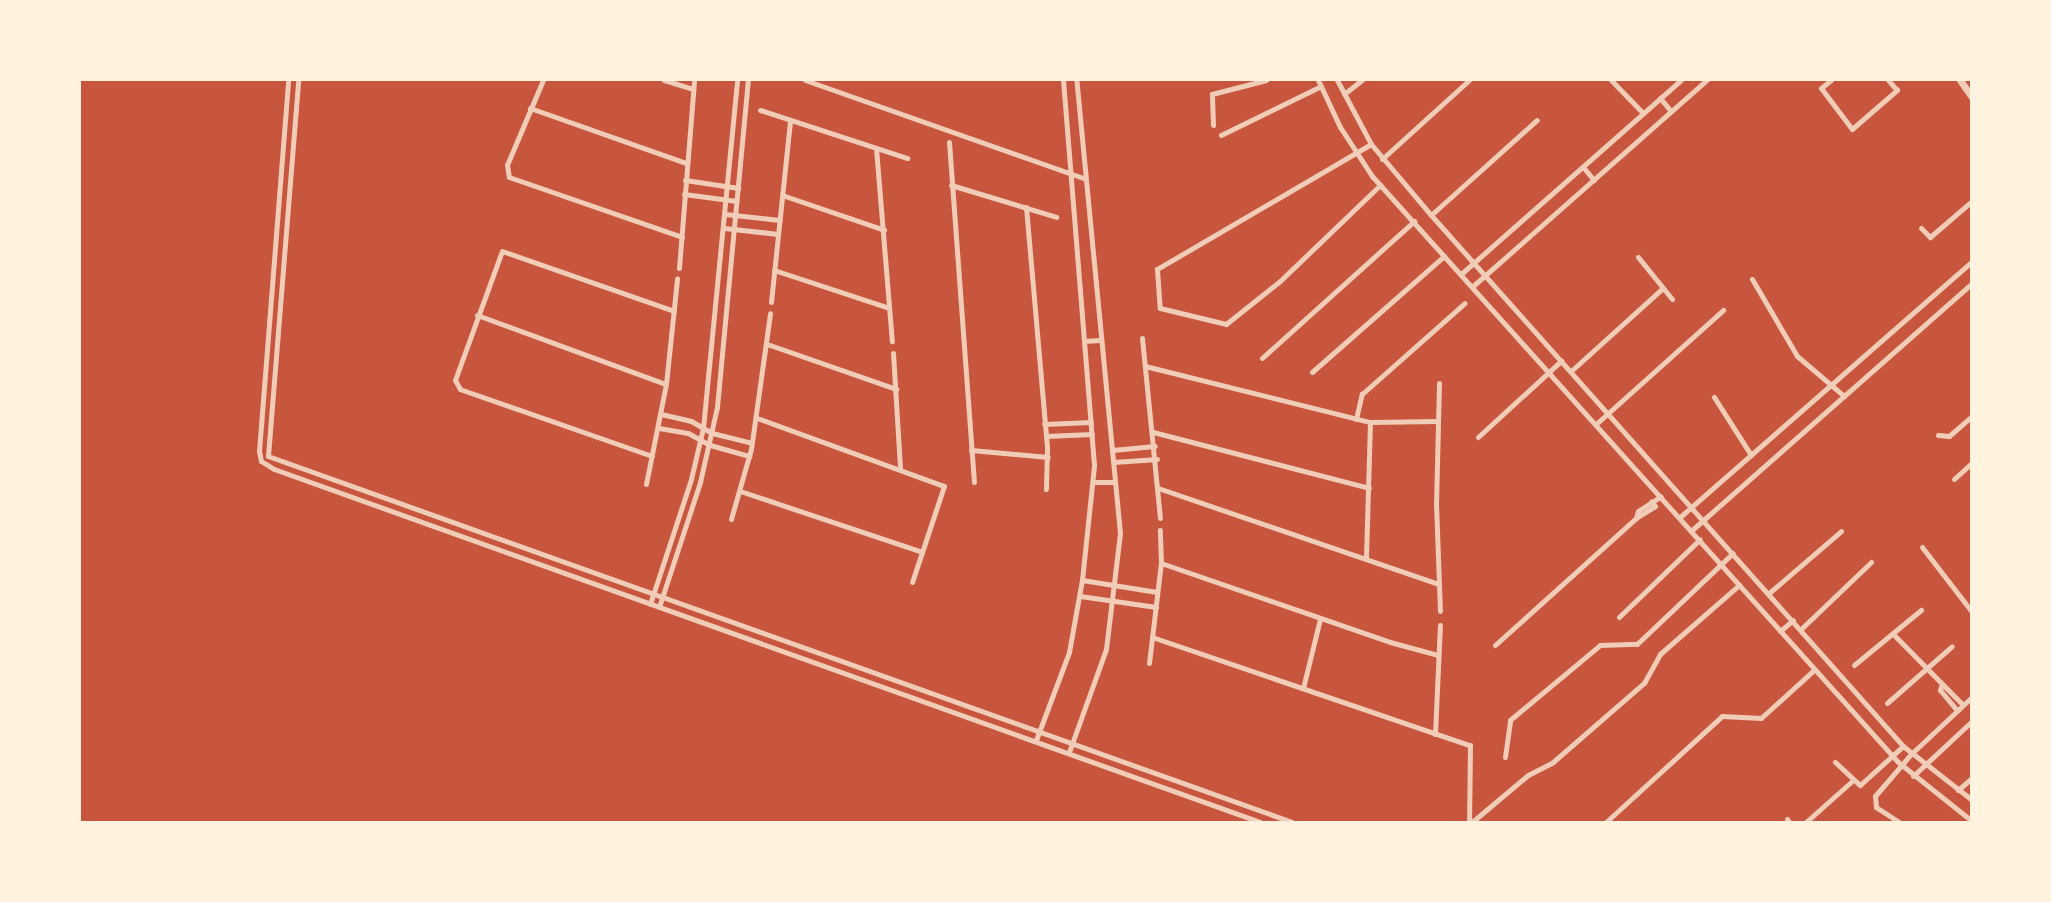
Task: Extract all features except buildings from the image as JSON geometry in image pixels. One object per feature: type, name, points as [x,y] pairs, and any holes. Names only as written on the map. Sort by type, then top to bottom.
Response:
[{"type":"street","points":[[288,80],[259,452],[261,461],[274,469],[1260,822]]},
{"type":"street","points":[[261,461],[268,456],[298,80]]},
{"type":"street","points":[[543,80],[507,165],[508,177],[682,237]]},
{"type":"street","points":[[664,80],[693,89]]},
{"type":"street","points":[[679,268],[694,80]]},
{"type":"street","points":[[650,604],[703,428],[737,80]]},
{"type":"street","points":[[659,607],[710,445],[735,229],[748,80]]},
{"type":"street","points":[[805,80],[892,107],[1086,179]]},
{"type":"street","points":[[1036,740],[1069,652],[1080,596],[1094,482],[1063,80]]},
{"type":"street","points":[[1069,752],[1101,669],[1114,600],[1120,533],[1076,80]]},
{"type":"street","points":[[1213,125],[1212,94],[1266,80]]},
{"type":"street","points":[[1318,80],[1356,154],[1380,185],[1901,765],[1971,821]]},
{"type":"street","points":[[1340,80],[1344,94],[1371,144],[1431,215],[1801,629],[1879,720],[1923,765],[1971,800]]},
{"type":"street","points":[[1344,94],[1362,80]]},
{"type":"street","points":[[1382,159],[1469,80]]},
{"type":"street","points":[[1611,80],[1643,113]]},
{"type":"street","points":[[1461,274],[1681,80]]},
{"type":"street","points":[[1473,286],[1707,80]]},
{"type":"street","points":[[1831,80],[1821,88],[1852,129],[1897,90],[1890,82],[1898,80]]},
{"type":"street","points":[[1960,80],[1971,97]]},
{"type":"street","points":[[1221,135],[1321,86]]},
{"type":"street","points":[[1660,98],[1671,111]]},
{"type":"street","points":[[530,108],[686,163]]},
{"type":"street","points":[[760,110],[907,158]]},
{"type":"street","points":[[771,302],[790,120]]},
{"type":"street","points":[[1431,215],[1537,120]]},
{"type":"street","points":[[949,142],[974,482]]},
{"type":"street","points":[[1371,144],[1157,269],[1160,308],[1226,324],[1280,281],[1380,185]]},
{"type":"street","points":[[876,147],[892,341]]},
{"type":"street","points":[[1583,167],[1594,180]]},
{"type":"street","points":[[685,180],[738,188]]},
{"type":"street","points":[[951,185],[1056,217]]},
{"type":"street","points":[[684,194],[737,201]]},
{"type":"street","points":[[782,195],[884,230]]},
{"type":"street","points":[[1921,228],[1930,237],[1971,201]]},
{"type":"street","points":[[1026,207],[1048,458],[1046,489]]},
{"type":"street","points":[[725,214],[780,220]]},
{"type":"street","points":[[1262,358],[1414,221]]},
{"type":"street","points":[[724,228],[778,234]]},
{"type":"street","points":[[652,456],[460,389],[455,380],[502,251],[674,311]]},
{"type":"street","points":[[1312,372],[1444,256]]},
{"type":"street","points":[[1638,257],[1672,300]]},
{"type":"street","points":[[1680,517],[1971,261]]},
{"type":"street","points":[[774,270],[889,308]]},
{"type":"street","points":[[646,484],[666,384],[677,279]]},
{"type":"street","points":[[1752,279],[1797,356],[1844,396]]},
{"type":"street","points":[[1692,530],[1971,283]]},
{"type":"street","points":[[1571,371],[1663,288]]},
{"type":"street","points":[[1356,419],[1362,394],[1465,303]]},
{"type":"street","points":[[1596,424],[1723,310]]},
{"type":"street","points":[[731,519],[750,456],[770,313]]},
{"type":"street","points":[[477,315],[666,384]]},
{"type":"street","points":[[1142,338],[1157,459],[1160,518]]},
{"type":"street","points":[[1084,341],[1100,340]]},
{"type":"street","points":[[767,344],[896,389]]},
{"type":"street","points":[[893,353],[900,468]]},
{"type":"street","points":[[1478,437],[1561,361]]},
{"type":"street","points":[[1145,366],[1370,422],[1438,421]]},
{"type":"street","points":[[1439,383],[1440,611]]},
{"type":"street","points":[[1714,397],[1751,455]]},
{"type":"street","points":[[661,414],[691,421],[712,433],[752,443]]},
{"type":"street","points":[[1938,435],[1949,436],[1971,416]]},
{"type":"street","points":[[757,418],[900,468],[944,486],[912,582]]},
{"type":"street","points":[[1044,424],[1091,422]]},
{"type":"street","points":[[1366,557],[1370,422]]},
{"type":"street","points":[[659,428],[701,439],[710,445],[750,456]]},
{"type":"street","points":[[1153,432],[1369,488]]},
{"type":"street","points":[[1046,436],[1092,434]]},
{"type":"street","points":[[1112,450],[1155,446]]},
{"type":"street","points":[[971,450],[1048,458]]},
{"type":"street","points":[[268,456],[654,592],[1292,822]]},
{"type":"street","points":[[1113,462],[1157,459]]},
{"type":"street","points":[[1954,479],[1971,464]]},
{"type":"street","points":[[1094,482],[1115,482]]},
{"type":"street","points":[[1158,489],[1366,557],[1439,584]]},
{"type":"street","points":[[740,491],[922,552]]},
{"type":"street","points":[[1495,645],[1662,497]]},
{"type":"street","points":[[1149,663],[1161,563],[1160,530]]},
{"type":"street","points":[[1769,593],[1840,531]]},
{"type":"street","points":[[1619,617],[1700,539]]},
{"type":"street","points":[[1922,547],[1971,612]]},
{"type":"street","points":[[1505,757],[1510,720],[1600,645],[1637,644],[1733,553]]},
{"type":"street","points":[[1801,629],[1871,562]]},
{"type":"street","points":[[1161,563],[1320,618],[1438,655]]},
{"type":"street","points":[[1082,580],[1157,592]]},
{"type":"street","points":[[1471,822],[1528,775],[1554,762],[1644,682],[1660,654],[1738,585]]},
{"type":"street","points":[[1080,596],[1156,607]]},
{"type":"street","points":[[1854,665],[1921,610]]},
{"type":"street","points":[[1303,688],[1320,618]]},
{"type":"street","points":[[1780,631],[1793,620]]},
{"type":"street","points":[[1435,734],[1440,625]]},
{"type":"street","points":[[1894,634],[1941,686],[1963,705]]},
{"type":"street","points":[[1152,637],[1470,745],[1471,822]]},
{"type":"street","points":[[1887,703],[1952,646]]},
{"type":"street","points":[[1606,822],[1722,716],[1761,718],[1814,670]]},
{"type":"street","points":[[1941,686],[1940,690],[1957,710]]},
{"type":"street","points":[[1899,822],[1876,807],[1875,796],[1911,754],[1971,697]]},
{"type":"street","points":[[1869,730],[1879,720]]},
{"type":"street","points":[[1913,776],[1971,721]]},
{"type":"street","points":[[1835,762],[1851,781],[1860,785],[1867,782],[1904,746]]},
{"type":"street","points":[[1958,790],[1971,778]]},
{"type":"street","points":[[1806,822],[1851,781]]},
{"type":"street","points":[[1883,822],[1888,815]]}]
